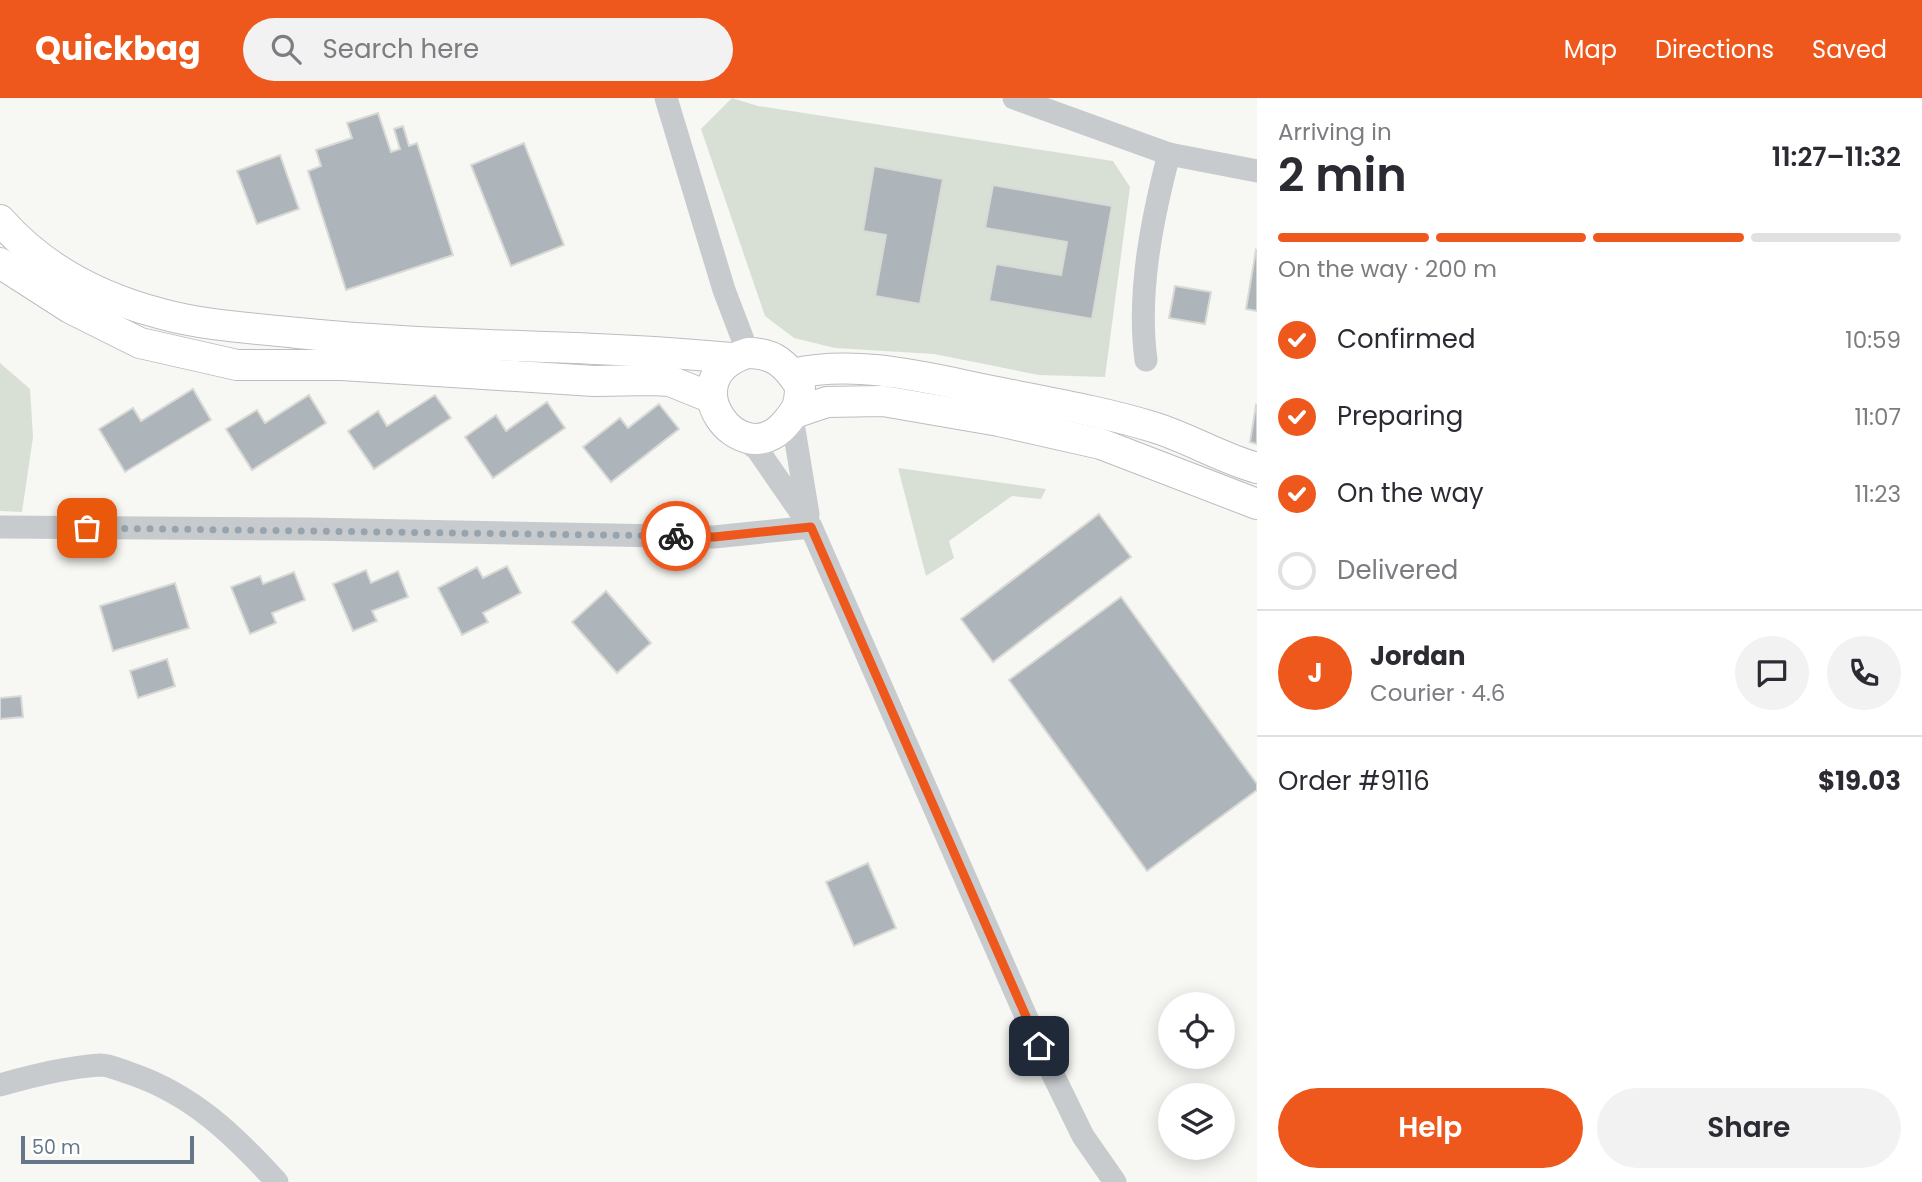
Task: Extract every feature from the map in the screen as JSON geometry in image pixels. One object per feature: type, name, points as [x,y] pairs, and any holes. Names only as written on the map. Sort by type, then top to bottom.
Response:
[{"type":"main road","points":[[0,220],[36,257],[78,281],[127,303],[204,323],[441,345],[739,356],[765,353],[781,360],[800,386],[794,414],[781,429],[766,436],[750,438],[734,433],[719,419],[712,398],[716,378],[739,356]]},
{"type":"main road","points":[[0,263],[70,307],[140,343],[237,365],[342,365],[594,381],[662,381],[712,398]]},
{"type":"main road","points":[[792,374],[817,368],[854,367],[906,374],[1059,405],[1154,428],[1257,468]]},
{"type":"main road","points":[[794,414],[827,402],[883,401],[999,421],[1101,444],[1257,504]]},
{"type":"street","points":[[666,98],[724,290],[739,356]]},
{"type":"street","points":[[1014,98],[1168,154],[1257,171]]},
{"type":"street","points":[[1146,360],[1142,329],[1146,275],[1168,154]]},
{"type":"street","points":[[794,414],[796,454],[811,527]]},
{"type":"street","points":[[734,433],[757,449],[811,527],[1039,1046],[1083,1136],[1115,1182]]},
{"type":"street","points":[[0,527],[714,537],[811,527]]},
{"type":"street","points":[[0,1085],[103,1065],[166,1086],[199,1107],[239,1140],[277,1182]]},
{"type":"shaded area","points":[[732,98],[758,106],[1113,161],[1130,187],[1105,377],[1039,375],[934,354],[835,348],[794,338],[765,316],[701,129]]},
{"type":"shaded area","points":[[0,363],[30,389],[33,437],[22,512],[0,511]]},
{"type":"shaded area","points":[[898,468],[1046,489],[1041,499],[1012,496],[949,541],[954,558],[926,576]]},
{"type":"building","points":[[378,113],[391,152],[400,149],[394,129],[403,126],[409,146],[417,143],[453,255],[346,290],[308,171],[321,166],[316,150],[352,138],[347,123]]},
{"type":"building","points":[[524,143],[564,245],[511,266],[471,165]]},
{"type":"building","points":[[280,155],[299,209],[257,224],[237,171]]},
{"type":"building","points":[[874,166],[943,179],[920,304],[875,296],[886,235],[863,231]]},
{"type":"building","points":[[993,185],[1112,206],[1092,319],[989,301],[996,264],[1061,275],[1067,242],[985,228]]},
{"type":"building","points":[[1257,251],[1257,311],[1246,309]]},
{"type":"building","points":[[1175,286],[1211,292],[1205,324],[1169,318]]},
{"type":"building","points":[[193,389],[211,420],[125,472],[99,429],[133,408],[141,421]]},
{"type":"building","points":[[309,395],[326,423],[252,470],[226,429],[257,410],[265,423]]},
{"type":"building","points":[[435,395],[451,418],[374,469],[348,431],[378,411],[387,426]]},
{"type":"building","points":[[547,402],[565,428],[493,478],[465,437],[496,415],[506,431]]},
{"type":"building","points":[[659,404],[679,429],[611,482],[583,447],[620,418],[628,428]]},
{"type":"building","points":[[1257,406],[1257,444],[1250,442]]},
{"type":"building","points":[[1099,514],[1131,557],[993,662],[961,619]]},
{"type":"building","points":[[507,566],[521,593],[483,613],[488,622],[462,635],[438,588],[477,567],[483,578]]},
{"type":"building","points":[[366,570],[371,583],[398,571],[408,597],[372,611],[377,621],[353,631],[333,584]]},
{"type":"building","points":[[294,572],[305,600],[272,613],[276,623],[250,634],[231,587],[260,576],[263,584]]},
{"type":"building","points":[[175,583],[189,628],[113,651],[100,606]]},
{"type":"building","points":[[606,591],[651,643],[617,673],[572,622]]},
{"type":"building","points":[[1121,597],[1257,784],[1257,790],[1147,871],[1009,680]]},
{"type":"building","points":[[167,659],[175,686],[138,698],[130,671]]},
{"type":"building","points":[[21,696],[23,717],[0,719],[0,698]]},
{"type":"building","points":[[868,863],[896,928],[854,946],[826,882]]},
{"type":"way so far","points":[[87,528],[676,536]]},
{"type":"route","points":[[676,536],[714,537],[811,527],[1039,1046]]}]
